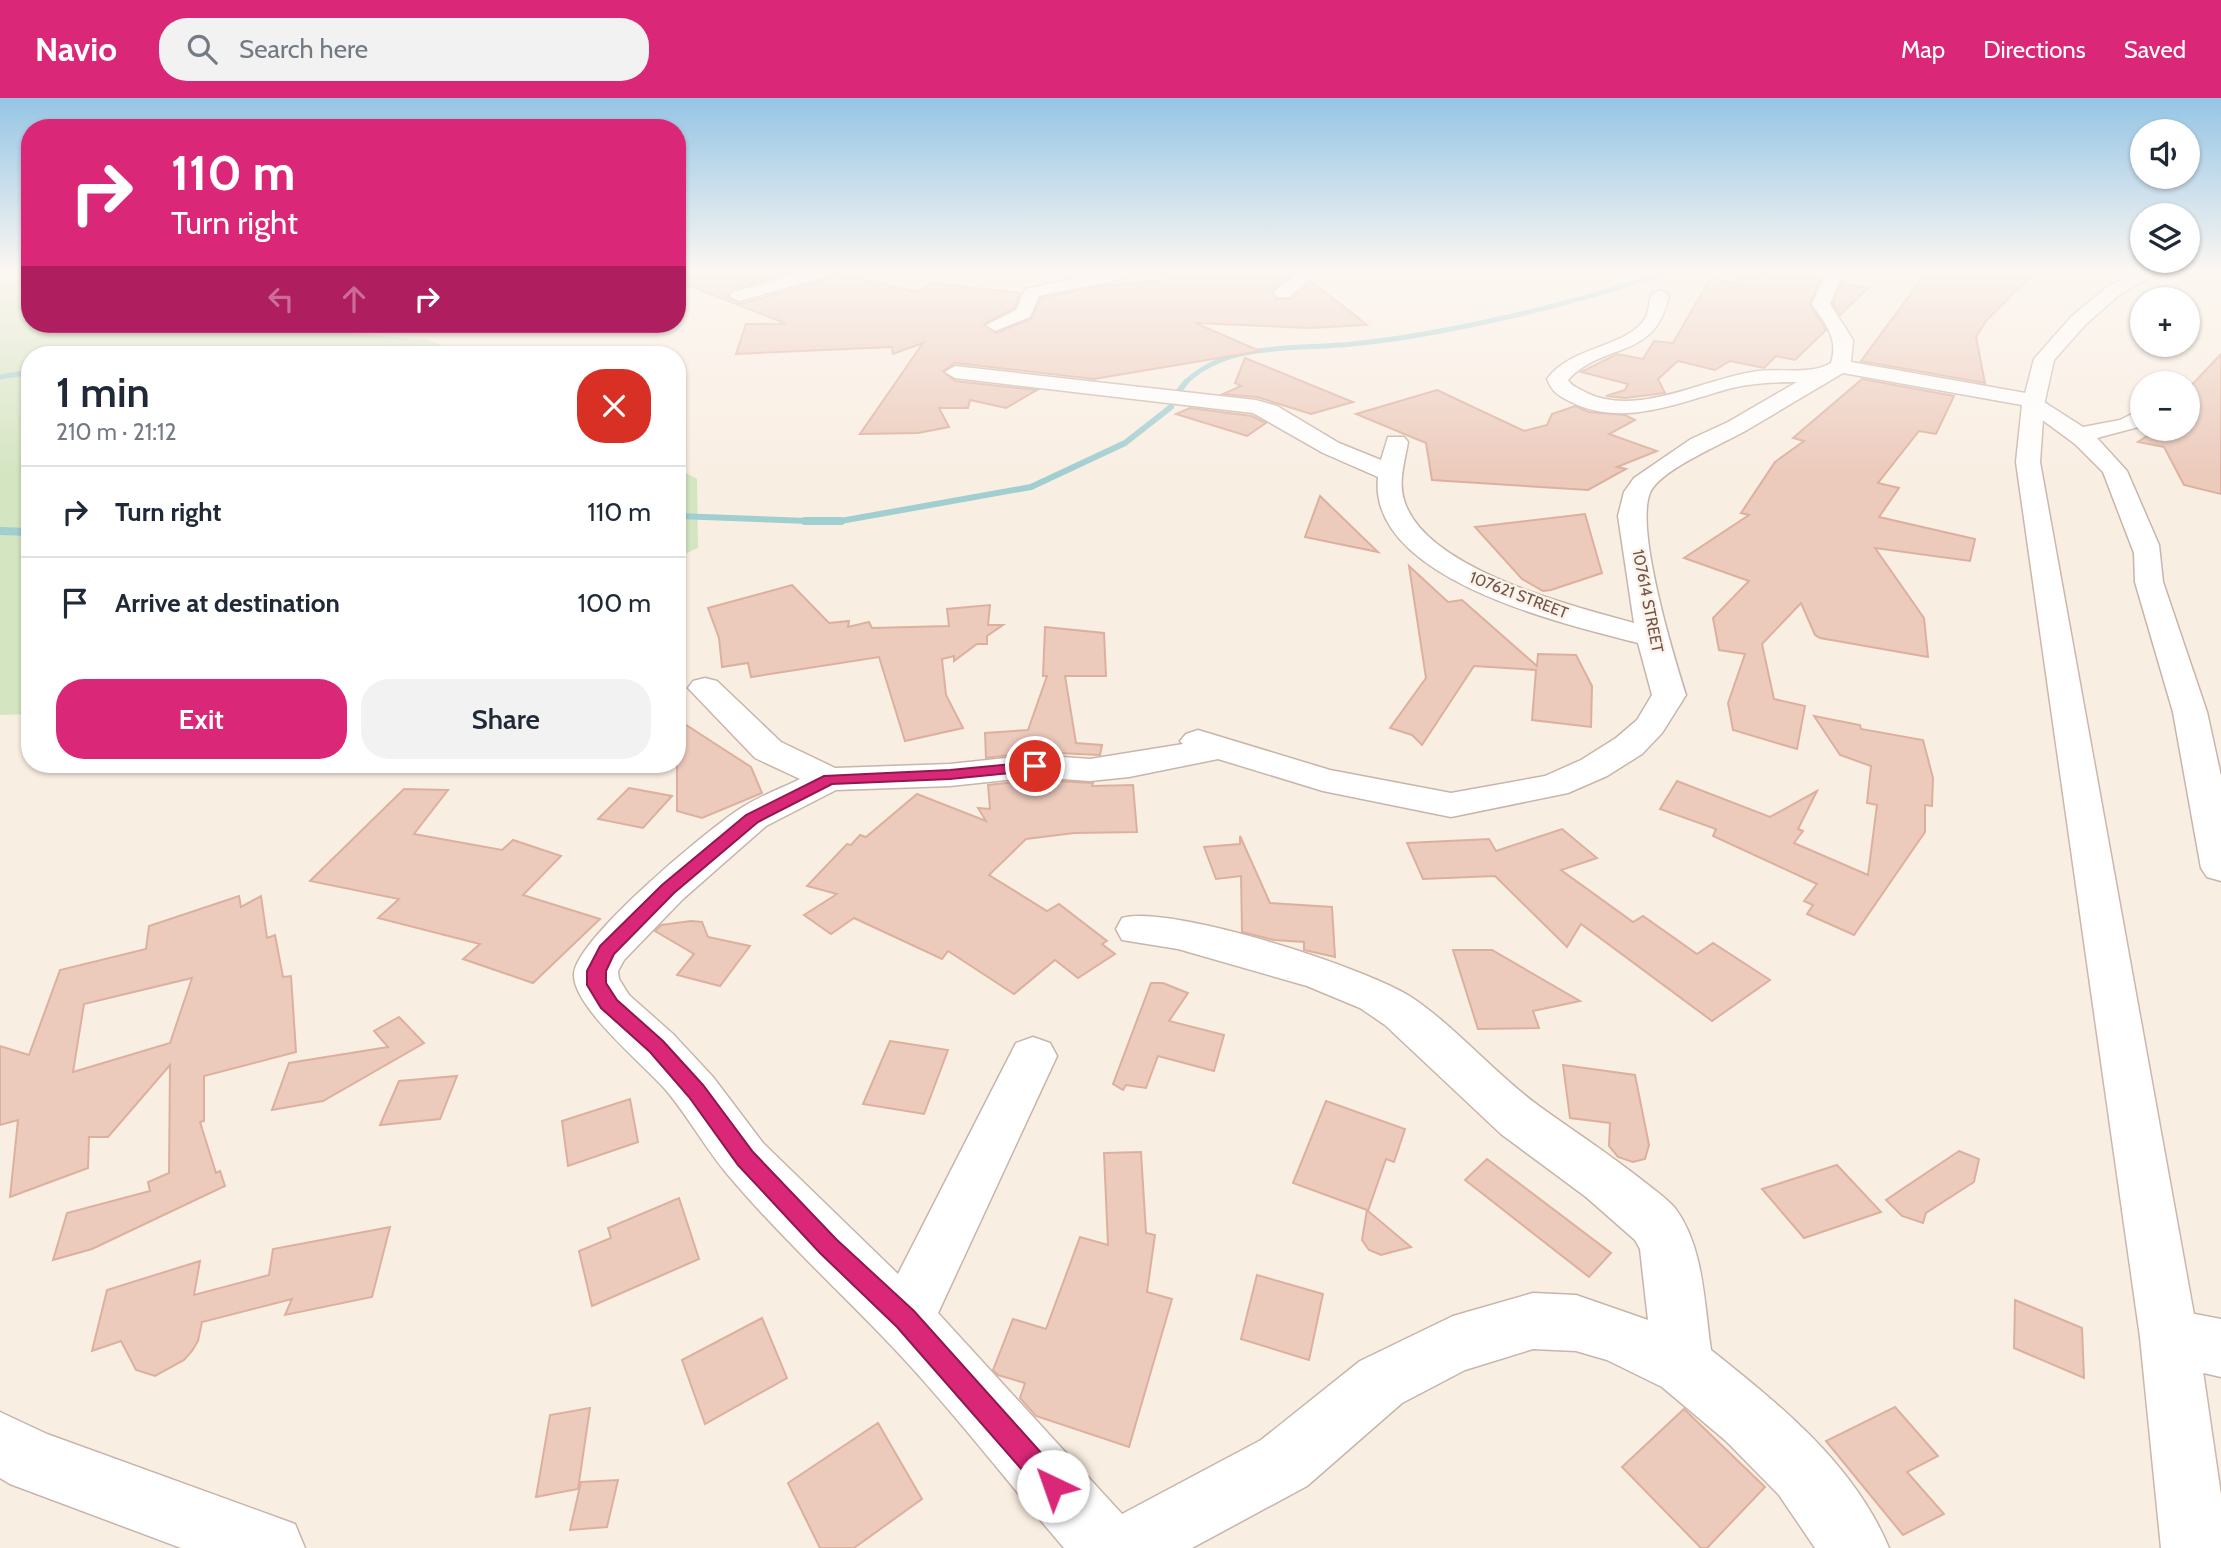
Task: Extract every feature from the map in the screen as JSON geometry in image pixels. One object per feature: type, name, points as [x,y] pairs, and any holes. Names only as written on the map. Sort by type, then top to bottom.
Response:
[{"type":"street","points":[[1627,340],[1568,367],[1557,379],[1561,388],[1601,403],[1646,407],[1752,378],[1832,372],[2033,403],[2080,435],[2109,462],[2124,486],[2126,505],[2152,561],[2150,582],[2190,712],[2221,868]]},
{"type":"street","points":[[1832,372],[1846,347],[1844,340]]},
{"type":"street","points":[[2061,340],[2045,359],[2033,403],[2028,462],[2195,1343],[2195,1548]]},
{"type":"street","points":[[955,372],[1256,407],[1269,411],[1331,448],[1392,474]]},
{"type":"street","name":"107614 STREET","points":[[1176,736],[1223,747],[1324,780],[1451,805],[1555,785],[1594,768],[1629,746],[1650,726],[1669,695],[1652,637],[1631,516],[1637,492],[1646,478],[1699,444],[1736,427],[1832,372]]},
{"type":"street","points":[[2080,435],[2130,423]]},
{"type":"street","name":"107621 STREET","points":[[1396,442],[1390,500],[1400,523],[1428,551],[1466,575],[1563,614],[1652,637]]},
{"type":"street","points":[[705,688],[768,750],[829,779]]},
{"type":"street","points":[[1108,1548],[905,1319],[828,1246],[745,1158],[696,1091],[656,1047],[608,1003],[606,995],[597,985],[596,971],[606,951],[668,889],[752,818],[829,779],[950,775],[1035,766],[1090,769],[1129,766],[1223,747]]},
{"type":"street","points":[[1137,929],[1178,934],[1351,984],[1376,996],[1401,1013],[1519,1119],[1605,1181],[1654,1223],[1667,1244],[1683,1366]]},
{"type":"street","points":[[905,1319],[1033,1056]]},
{"type":"street","points":[[1125,1548],[1283,1463],[1381,1382],[1453,1345],[1533,1321],[1576,1323],[1616,1335],[1683,1366],[1748,1419],[1802,1472],[1855,1548]]},
{"type":"street","points":[[0,1444],[33,1461],[271,1548]]},
{"type":"green space","points":[[0,340],[425,340],[443,346],[21,346],[21,714],[0,715]]},
{"type":"green space","points":[[686,473],[697,479],[698,548],[686,553]]},
{"type":"building","points":[[741,340],[1234,340],[1260,351],[1094,379],[955,363],[943,371],[955,381],[1037,390],[1006,408],[970,400],[968,408],[939,408],[949,427],[918,433],[860,434],[923,343],[893,354],[892,347],[736,354]]},
{"type":"building","points":[[1675,340],[1816,340],[1795,360],[1776,356],[1764,368],[1730,361],[1715,370],[1678,361],[1658,379],[1665,393],[1625,398],[1606,396],[1625,390],[1628,384],[1581,372],[1617,354],[1643,359],[1654,341],[1673,343]]},
{"type":"building","points":[[1877,340],[1977,340],[1985,383],[1861,361]]},
{"type":"building","points":[[2221,354],[2221,494],[2184,485],[2164,447],[2138,442],[2200,441],[2200,376]]},
{"type":"building","points":[[1245,358],[1353,402],[1311,414],[1257,397],[1223,394],[1241,386],[1235,383]]},
{"type":"building","points":[[1862,379],[1954,396],[1936,434],[1919,431],[1878,483],[1899,488],[1879,517],[1975,539],[1970,561],[1875,548],[1924,618],[1928,657],[1820,638],[1815,635],[1801,603],[1762,644],[1774,699],[1805,706],[1797,749],[1733,730],[1728,703],[1745,654],[1719,650],[1713,618],[1749,581],[1684,558],[1749,515],[1741,513],[1775,462],[1804,441],[1793,438]]},
{"type":"building","points":[[1437,390],[1524,431],[1547,425],[1552,414],[1575,406],[1589,412],[1625,415],[1635,420],[1609,434],[1657,451],[1617,467],[1626,469],[1588,490],[1432,480],[1426,443],[1356,414]]},
{"type":"building","points":[[1190,408],[1252,416],[1266,423],[1247,436],[1176,414]]},
{"type":"building","points":[[1320,496],[1378,552],[1305,537]]},
{"type":"building","points":[[1585,514],[1602,573],[1543,591],[1522,579],[1475,527]]},
{"type":"building","points":[[1409,566],[1448,602],[1462,600],[1537,666],[1538,654],[1576,655],[1592,686],[1591,727],[1532,720],[1536,670],[1474,666],[1422,745],[1412,735],[1390,728],[1426,678]]},
{"type":"building","points":[[792,585],[829,623],[849,621],[848,627],[869,622],[872,628],[949,626],[947,609],[990,605],[988,625],[1003,625],[987,636],[987,644],[977,644],[954,661],[954,656],[942,659],[946,695],[963,728],[905,741],[879,657],[751,677],[748,663],[722,667],[719,638],[708,608]]},
{"type":"building","points":[[1045,627],[1104,633],[1106,676],[1065,676],[1076,743],[1102,745],[1100,755],[1035,752],[986,758],[985,733],[1028,730],[1047,676],[1043,676]]},
{"type":"building","points":[[1814,716],[1860,725],[1861,729],[1923,740],[1933,778],[1932,806],[1925,805],[1925,832],[1854,935],[1807,914],[1813,905],[1804,901],[1817,884],[1713,836],[1716,829],[1660,809],[1677,781],[1770,817],[1817,791],[1798,829],[1803,831],[1794,843],[1868,875],[1877,805],[1867,803],[1871,766],[1840,755]]},
{"type":"building","points":[[686,725],[751,767],[762,793],[702,818],[677,811],[677,773],[686,773]]},
{"type":"building","points":[[1035,780],[1093,783],[1092,786],[1133,785],[1137,832],[1074,833],[1026,839],[989,875],[1047,911],[1059,904],[1107,941],[1102,944],[1115,954],[1078,978],[1055,960],[1014,994],[948,951],[942,959],[854,918],[831,934],[804,915],[837,894],[807,886],[847,844],[851,845],[860,835],[866,837],[917,794],[986,821],[978,808],[990,809],[988,785]]},
{"type":"building","points":[[629,788],[672,796],[643,828],[598,819]]},
{"type":"building","points":[[404,789],[448,790],[414,834],[502,850],[513,840],[561,856],[523,895],[600,919],[533,983],[463,959],[480,944],[378,918],[399,899],[310,881]]},
{"type":"building","points":[[1562,829],[1597,858],[1561,870],[1633,922],[1643,916],[1697,954],[1713,943],[1770,980],[1712,1021],[1581,924],[1567,947],[1495,876],[1423,879],[1407,843],[1489,839],[1496,851]]},
{"type":"building","points":[[1240,836],[1270,903],[1332,907],[1335,957],[1304,950],[1304,942],[1274,940],[1242,932],[1241,876],[1216,879],[1204,847],[1240,844]]},
{"type":"building","points":[[239,896],[241,907],[261,896],[267,938],[275,935],[283,977],[291,976],[296,1052],[204,1076],[204,1121],[200,1122],[216,1173],[220,1171],[225,1186],[92,1249],[53,1260],[67,1213],[150,1191],[148,1182],[169,1173],[170,1065],[108,1137],[89,1137],[88,1168],[10,1197],[18,1120],[0,1125],[0,1046],[29,1055],[60,970],[146,949],[149,926]],"holes":[[[192,978],[170,1043],[73,1072],[84,1004]]]},
{"type":"building","points":[[702,922],[708,937],[750,946],[720,986],[677,975],[694,954],[655,931],[661,925]]},
{"type":"building","points":[[1453,950],[1492,950],[1580,1001],[1533,1011],[1539,1028],[1478,1029]]},
{"type":"building","points":[[1151,983],[1163,983],[1188,993],[1169,1021],[1224,1035],[1214,1071],[1158,1056],[1146,1088],[1126,1085],[1123,1090],[1113,1084]]},
{"type":"building","points":[[399,1017],[424,1043],[323,1101],[272,1110],[289,1063],[388,1047],[374,1031]]},
{"type":"building","points":[[890,1041],[948,1050],[924,1114],[863,1104]]},
{"type":"building","points":[[1563,1065],[1635,1075],[1649,1145],[1645,1159],[1633,1162],[1618,1157],[1609,1146],[1610,1123],[1570,1118]]},
{"type":"building","points":[[457,1076],[440,1119],[380,1125],[399,1081]]},
{"type":"building","points":[[630,1099],[638,1142],[568,1166],[562,1121]]},
{"type":"building","points":[[1326,1101],[1405,1129],[1394,1162],[1386,1159],[1368,1211],[1411,1247],[1381,1255],[1369,1250],[1362,1240],[1367,1210],[1293,1183]]},
{"type":"building","points":[[1959,1151],[1979,1159],[1974,1182],[1926,1213],[1923,1223],[1902,1216],[1886,1200]]},
{"type":"building","points":[[1141,1152],[1146,1233],[1155,1235],[1147,1292],[1172,1299],[1129,1447],[1036,1416],[1020,1398],[1025,1383],[998,1375],[993,1370],[1013,1319],[1046,1329],[1080,1237],[1108,1245],[1104,1153]]},
{"type":"building","points":[[1487,1159],[1611,1253],[1589,1277],[1465,1180]]},
{"type":"building","points":[[1837,1165],[1881,1212],[1804,1238],[1762,1189]]},
{"type":"building","points":[[679,1198],[699,1259],[592,1306],[579,1251],[611,1238],[608,1228]]},
{"type":"building","points":[[390,1227],[372,1297],[285,1315],[292,1299],[202,1322],[198,1341],[192,1351],[184,1360],[155,1376],[136,1370],[121,1341],[92,1351],[107,1290],[200,1261],[194,1295],[269,1275],[273,1249]]},
{"type":"building","points":[[1257,1275],[1323,1294],[1309,1360],[1241,1339]]},
{"type":"building","points":[[2015,1300],[2082,1328],[2084,1378],[2014,1348]]},
{"type":"building","points":[[762,1318],[787,1378],[705,1424],[682,1360]]},
{"type":"building","points":[[1895,1407],[1938,1456],[1907,1472],[1944,1514],[1903,1535],[1826,1441]]},
{"type":"building","points":[[590,1408],[578,1489],[536,1497],[550,1415]]},
{"type":"building","points":[[1684,1409],[1765,1487],[1707,1548],[1701,1548],[1622,1467]]},
{"type":"building","points":[[878,1423],[922,1499],[854,1548],[820,1548],[788,1483]]},
{"type":"building","points":[[618,1480],[607,1527],[570,1530],[581,1482]]},
{"type":"waterway","points":[[1186,383],[1221,360],[1242,354],[1387,340]]},
{"type":"waterway","points":[[0,377],[21,374]]},
{"type":"waterway","points":[[1174,397],[1186,383]]},
{"type":"waterway","points":[[841,521],[1031,487],[1125,443],[1171,407]]},
{"type":"waterway","points":[[686,516],[809,521]]},
{"type":"waterway","points":[[809,521],[841,521]]},
{"type":"waterway","points":[[809,521],[841,521]]},
{"type":"waterway","points":[[0,531],[21,532]]},
{"type":"route","points":[[1035,766],[950,775],[829,779],[752,818],[668,889],[606,951],[596,971],[597,985],[606,995],[608,1003],[624,1014],[633,1028],[656,1047],[696,1091],[745,1158],[828,1246],[905,1319],[1053,1486]]}]
